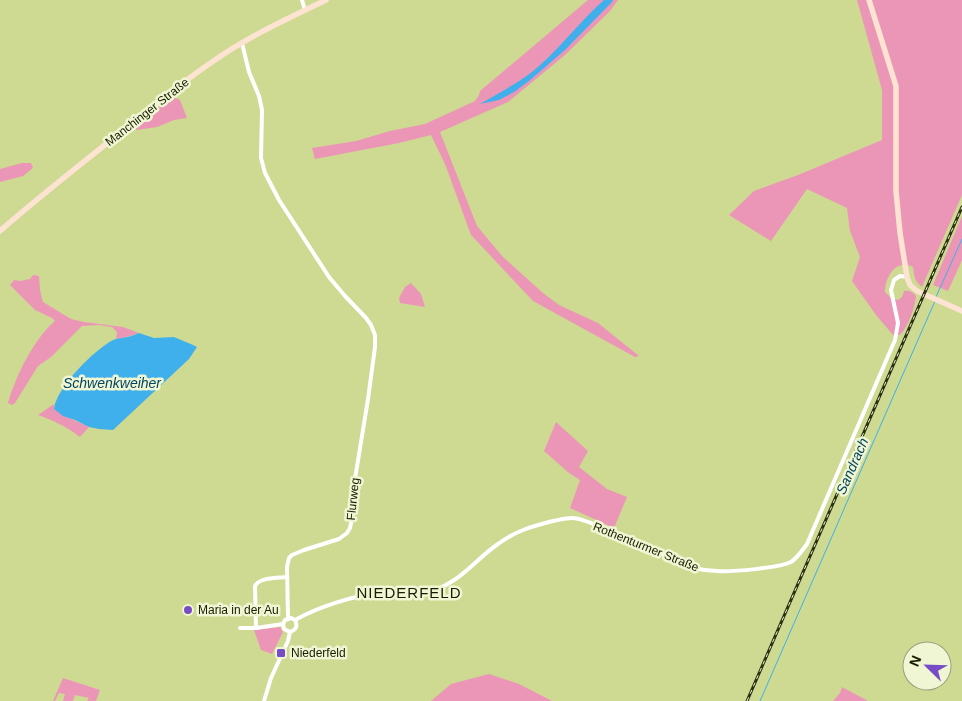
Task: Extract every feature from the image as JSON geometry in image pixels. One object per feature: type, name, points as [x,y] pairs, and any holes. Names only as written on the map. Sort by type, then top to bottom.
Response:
[{"type":"main road","name":"Manchinger Straße","points":[[0,231],[180,84],[212,61],[242,43],[326,0]]},
{"type":"main road","points":[[870,0],[896,86],[896,191],[907,277],[910,285],[917,291],[962,311]]},
{"type":"street","points":[[302,0],[305,10]]},
{"type":"street","name":"Flurweg","points":[[242,43],[249,72],[259,96],[262,110],[261,158],[265,173],[279,200],[329,276],[366,318],[375,335],[368,399],[354,485],[350,528],[340,539],[304,550],[289,558],[287,562],[288,618]]},
{"type":"street","name":"Rothenturmer Straße","points":[[295,620],[323,607],[365,595],[434,590],[451,583],[490,549],[516,532],[532,526],[570,518],[581,520],[694,568],[707,571],[720,572],[780,566],[790,562],[800,554],[807,544],[896,340],[898,323],[891,290],[894,280],[900,276],[907,277]]},
{"type":"street","points":[[256,628],[254,590],[256,584],[262,580],[287,577]]},
{"type":"street","points":[[240,628],[283,624],[288,618],[295,620],[297,625],[295,630],[290,632]]},
{"type":"street","points":[[283,624],[284,628],[290,632]]},
{"type":"street","points":[[264,701],[271,678],[288,641],[290,632]]},
{"type":"shaded area","points":[[588,0],[618,0],[610,11],[565,55],[508,102],[440,132],[477,226],[503,257],[559,305],[598,323],[639,356],[635,357],[533,301],[471,235],[445,164],[431,135],[315,159],[312,148],[356,141],[390,131],[425,124],[475,101],[480,91]]},
{"type":"shaded area","points":[[857,0],[962,0],[962,195],[922,287],[915,278],[913,267],[901,265],[889,275],[885,292],[891,298],[898,300],[902,297],[904,291],[911,292],[916,296],[911,317],[900,335],[893,335],[852,281],[860,257],[850,231],[847,208],[807,189],[771,241],[729,215],[754,191],[882,140],[882,90]]},
{"type":"shaded area","points":[[172,96],[180,100],[187,118],[174,120],[157,127],[136,130],[137,125]]},
{"type":"shaded area","points":[[22,163],[31,163],[33,168],[23,176],[0,182],[0,169]]},
{"type":"shaded area","points":[[962,216],[962,260],[948,291],[933,285]]},
{"type":"shaded area","points":[[33,275],[39,276],[43,302],[71,319],[123,327],[139,333],[116,339],[117,332],[112,327],[99,325],[82,326],[51,357],[38,366],[12,405],[8,403],[26,359],[40,338],[55,321],[35,310],[10,285],[14,280],[30,279]]},
{"type":"shaded area","points":[[411,283],[421,294],[425,307],[400,303],[399,298],[405,287]]},
{"type":"shaded area","points":[[54,404],[54,409],[58,412],[89,427],[80,437],[60,424],[38,415]]},
{"type":"shaded area","points":[[556,422],[588,451],[579,467],[607,489],[627,497],[614,528],[570,508],[580,480],[544,451]]},
{"type":"shaded area","points":[[280,627],[283,632],[272,654],[261,650],[254,630]]},
{"type":"shaded area","points":[[489,674],[519,684],[552,701],[431,701],[451,684]]},
{"type":"shaded area","points":[[63,678],[100,690],[96,701],[87,701],[89,698],[75,695],[73,701],[63,701],[65,694],[59,693],[55,701],[53,701]]},
{"type":"shaded area","points":[[842,687],[868,701],[833,701],[840,693]]},
{"type":"water","points":[[604,0],[613,1],[565,50],[529,81],[499,100],[480,104],[532,72]]},
{"type":"water","name":"Schwenkweiher","points":[[139,333],[154,338],[174,337],[197,347],[189,359],[113,430],[89,427],[63,416],[54,409],[56,400],[69,380],[87,360],[113,340]]},
{"type":"waterway","name":"Sandrach","points":[[936,297],[962,239]]},
{"type":"waterway","name":"Sandrach","points":[[760,701],[935,301]]},
{"type":"railway","points":[[747,701],[962,207]]},
{"type":"place","name":"Maria in der Au","points":[[188,610]]},
{"type":"place","name":"Niederfeld","points":[[281,653]]},
{"type":"district","name":"NIEDERFELD","points":[[409,593]]}]
